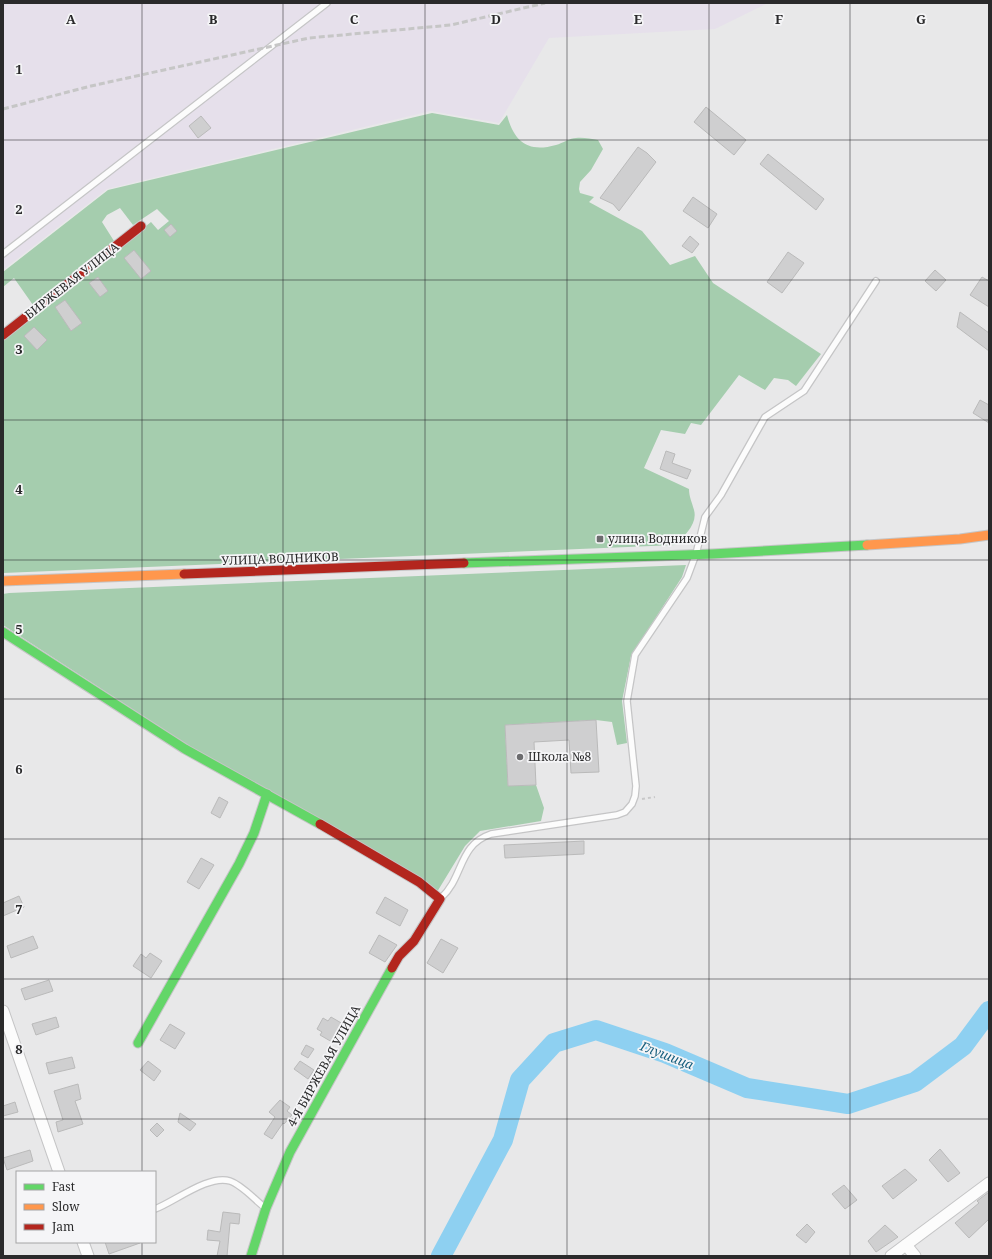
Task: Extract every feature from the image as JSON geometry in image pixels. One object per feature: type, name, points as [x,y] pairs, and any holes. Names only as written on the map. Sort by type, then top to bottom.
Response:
[{"type":"street","name":"БИРЖЕВАЯ УЛИЦА","points":[[3,335],[141,226]]},
{"type":"street","name":"УЛИЦА ВОДНИКОВ","points":[[3,581],[696,554],[960,539],[989,535]]},
{"type":"street","points":[[3,632],[185,749],[267,794],[419,882],[440,899]]},
{"type":"street","points":[[138,1043],[239,864],[254,833],[267,794]]},
{"type":"street","name":"4-Я БИРЖЕВАЯ УЛИЦА","points":[[251,1256],[266,1208],[290,1152],[399,956],[414,941],[440,899]]},
{"type":"street","points":[[3,1011],[59,1171]]},
{"type":"street","points":[[891,1256],[989,1183]]},
{"type":"street","points":[[83,1243],[88,1256]]},
{"type":"street","points":[[906,1244],[915,1256]]},
{"type":"lane","points":[[3,254],[327,3]]},
{"type":"lane","points":[[440,899],[449,890],[472,844],[480,838],[491,834],[617,815],[625,812],[634,800],[636,786],[627,702],[635,655],[687,578],[696,554],[705,517],[721,495],[765,417],[804,391],[876,281]]},
{"type":"lane","points":[[156,1208],[200,1186],[224,1180],[234,1183],[266,1208]]},
{"type":"path","points":[[634,800],[655,797]]},
{"type":"shaded area","points":[[3,3],[768,3],[715,29],[549,38],[499,123],[431,111],[107,189],[3,270]]},
{"type":"green space","points":[[432,113],[499,125],[507,115],[518,138],[530,146],[546,147],[574,138],[598,140],[603,149],[591,170],[580,182],[580,193],[594,197],[589,202],[642,231],[670,265],[695,256],[713,283],[821,354],[796,386],[788,380],[774,378],[765,390],[739,375],[701,425],[691,423],[685,434],[661,430],[644,468],[689,489],[695,515],[692,525],[682,538],[675,545],[3,573],[3,341],[151,222],[158,230],[169,221],[157,209],[133,225],[120,208],[107,215],[102,222],[114,241],[33,305],[14,278],[3,287],[3,272],[108,190]]},
{"type":"green space","points":[[686,565],[682,577],[631,656],[622,701],[627,743],[617,745],[612,722],[596,720],[505,725],[508,786],[536,785],[544,808],[541,821],[480,831],[465,846],[437,892],[186,744],[3,625],[3,594],[9,593]]},
{"type":"building","points":[[706,107],[746,140],[734,155],[694,122]]},
{"type":"building","points":[[201,116],[211,128],[198,138],[189,126]]},
{"type":"building","points":[[638,147],[656,162],[619,211],[613,204],[600,198]]},
{"type":"building","points":[[768,154],[824,199],[816,210],[760,164]]},
{"type":"building","points":[[693,197],[717,214],[708,228],[683,211]]},
{"type":"building","points":[[171,224],[177,231],[170,237],[164,230]]},
{"type":"building","points":[[690,236],[699,244],[692,253],[682,246]]},
{"type":"building","points":[[134,250],[151,271],[141,279],[124,258]]},
{"type":"building","points":[[788,252],[804,263],[782,293],[767,282]]},
{"type":"building","points":[[935,270],[946,280],[936,291],[925,281]]},
{"type":"building","points":[[98,277],[108,291],[100,297],[89,283]]},
{"type":"building","points":[[982,277],[989,281],[989,307],[970,295]]},
{"type":"building","points":[[65,300],[82,323],[71,331],[55,307]]},
{"type":"building","points":[[960,312],[989,333],[989,351],[957,327]]},
{"type":"building","points":[[34,327],[47,340],[37,350],[24,336]]},
{"type":"building","points":[[980,400],[989,405],[989,423],[973,413]]},
{"type":"building","points":[[666,451],[675,454],[672,463],[691,470],[687,479],[660,469]]},
{"type":"building","name":"Школа №8","points":[[596,720],[599,772],[571,773],[569,740],[534,742],[536,785],[508,786],[505,725]]},
{"type":"building","points":[[219,797],[228,802],[220,818],[211,813]]},
{"type":"building","points":[[584,841],[584,854],[505,858],[504,845]]},
{"type":"building","points":[[201,858],[214,865],[199,889],[187,882]]},
{"type":"building","points":[[19,896],[24,907],[3,916],[3,903]]},
{"type":"building","points":[[385,897],[408,910],[400,926],[376,913]]},
{"type":"building","points":[[379,935],[397,945],[385,962],[369,953]]},
{"type":"building","points":[[33,936],[38,948],[11,958],[7,946]]},
{"type":"building","points":[[441,939],[458,948],[443,973],[427,963]]},
{"type":"building","points":[[150,953],[162,961],[151,978],[133,966],[141,954],[146,958]]},
{"type":"building","points":[[49,980],[53,991],[25,1000],[21,989]]},
{"type":"building","points":[[56,1017],[59,1027],[36,1035],[32,1024]]},
{"type":"building","points":[[331,1017],[343,1024],[332,1042],[320,1035],[322,1032],[317,1029],[323,1018],[328,1021]]},
{"type":"building","points":[[170,1024],[185,1033],[175,1049],[160,1040]]},
{"type":"building","points":[[306,1045],[314,1049],[308,1058],[301,1054]]},
{"type":"building","points":[[72,1057],[75,1068],[49,1074],[46,1063]]},
{"type":"building","points":[[148,1061],[161,1071],[154,1081],[140,1070]]},
{"type":"building","points":[[300,1061],[314,1070],[308,1079],[294,1069]]},
{"type":"building","points":[[78,1084],[81,1099],[75,1101],[83,1124],[58,1132],[56,1122],[63,1120],[54,1091]]},
{"type":"building","points":[[280,1100],[290,1107],[287,1111],[292,1115],[284,1124],[283,1123],[272,1139],[264,1134],[275,1117],[269,1112]]},
{"type":"building","points":[[15,1102],[18,1112],[3,1116],[3,1106]]},
{"type":"building","points":[[180,1113],[196,1124],[190,1131],[178,1122]]},
{"type":"building","points":[[157,1123],[164,1130],[157,1137],[150,1130]]},
{"type":"building","points":[[940,1149],[960,1173],[948,1182],[929,1160]]},
{"type":"building","points":[[30,1150],[33,1161],[7,1170],[3,1158]]},
{"type":"building","points":[[905,1169],[917,1180],[893,1199],[882,1186]]},
{"type":"building","points":[[844,1185],[857,1200],[845,1209],[832,1194]]},
{"type":"building","points":[[989,1192],[989,1219],[969,1238],[955,1223],[979,1203],[977,1201]]},
{"type":"building","points":[[223,1212],[240,1214],[239,1224],[230,1223],[227,1256],[217,1256],[220,1241],[207,1240],[208,1230],[220,1232]]},
{"type":"building","points":[[807,1224],[815,1232],[806,1243],[796,1235]]},
{"type":"building","points":[[885,1225],[898,1237],[876,1252],[868,1241]]},
{"type":"building","points":[[105,1243],[140,1243],[109,1254]]},
{"type":"waterway","name":"Глушица","points":[[441,1256],[503,1140],[520,1080],[554,1043],[596,1030],[665,1053],[747,1088],[848,1104],[915,1082],[963,1046],[989,1011]]},
{"type":"railway","points":[[3,109],[91,86],[309,38],[451,25],[545,3]]},
{"type":"traffic: fast","points":[[464,563],[712,554],[867,545]]},
{"type":"traffic: fast","points":[[3,632],[185,749],[320,824]]},
{"type":"traffic: fast","points":[[138,1043],[239,864],[254,833],[267,794]]},
{"type":"traffic: fast","points":[[251,1256],[266,1208],[290,1152],[392,968]]},
{"type":"traffic: slow","points":[[867,545],[960,539],[989,535]]},
{"type":"traffic: slow","points":[[3,581],[184,574]]},
{"type":"traffic: jam","points":[[3,335],[141,226]]},
{"type":"traffic: jam","points":[[184,574],[464,563]]},
{"type":"traffic: jam","points":[[320,824],[419,882],[440,899],[414,941],[399,956],[392,968]]},
{"type":"place","name":"улица Водников","points":[[600,539]]},
{"type":"place","name":"Школа №8","points":[[520,757]]}]
